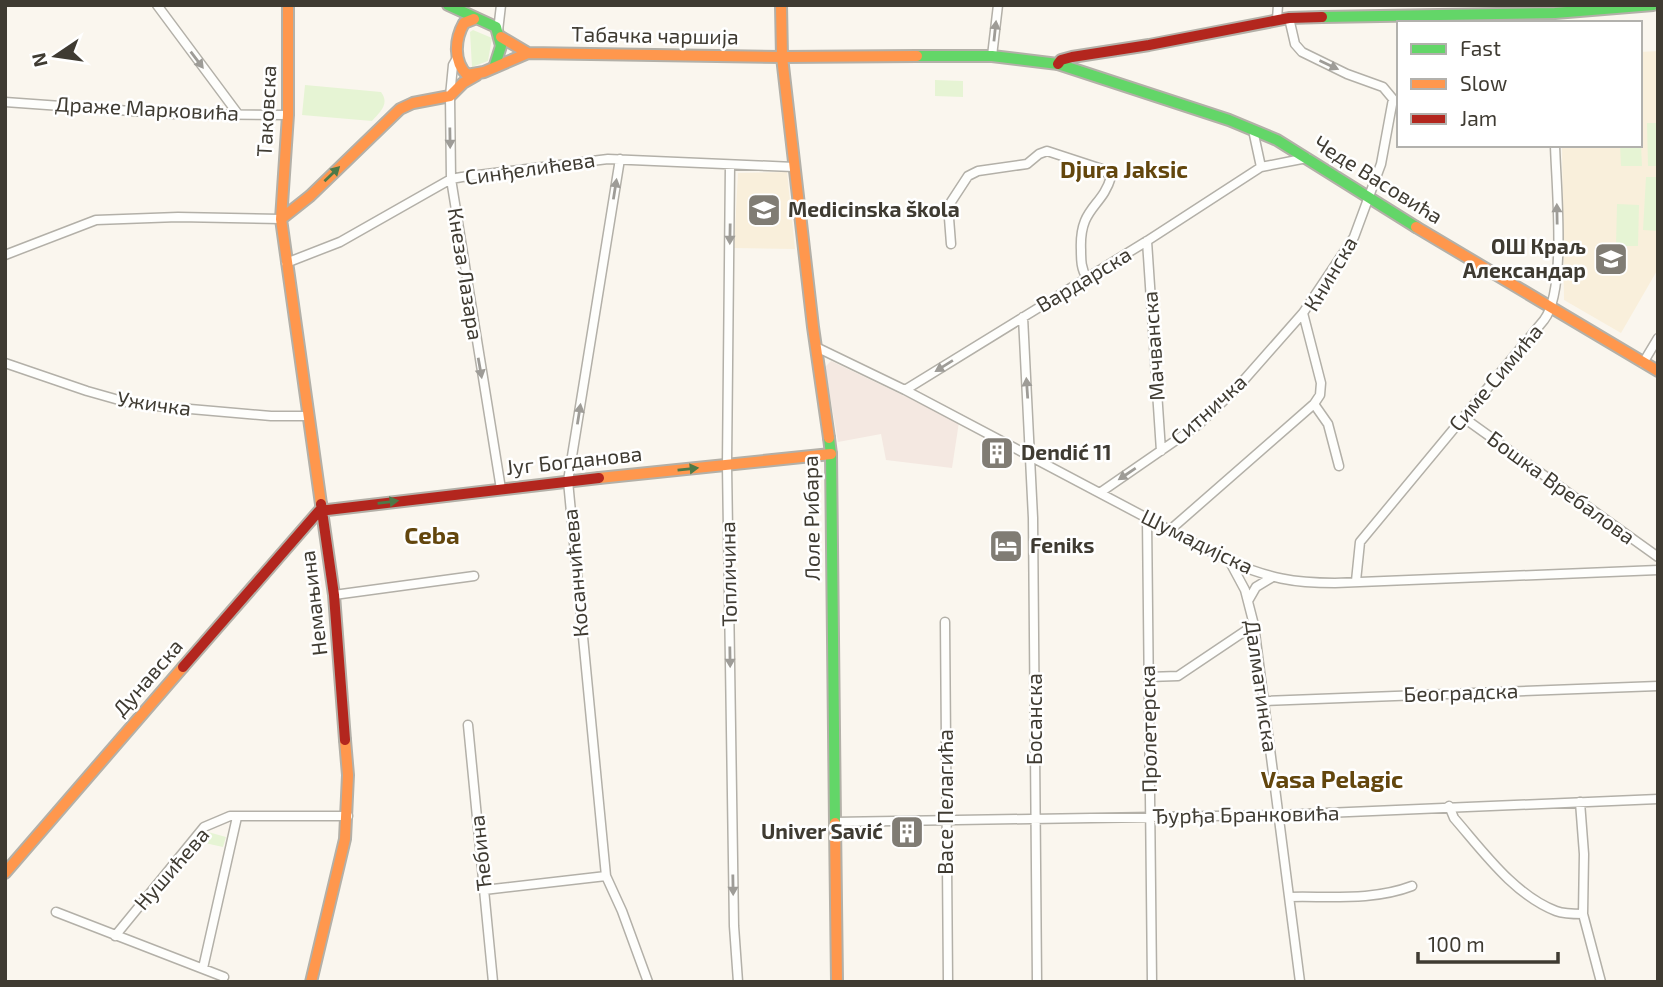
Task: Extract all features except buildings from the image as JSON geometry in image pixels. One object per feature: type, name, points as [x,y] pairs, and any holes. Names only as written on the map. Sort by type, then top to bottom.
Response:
[{"type":"street","points":[[157,5],[238,114]]},
{"type":"street","name":"Таковска","points":[[281,219],[288,115],[288,5]]},
{"type":"street","points":[[447,5],[493,25],[500,34]]},
{"type":"street","points":[[447,5],[459,33]]},
{"type":"street","points":[[5,255],[96,220],[178,217],[281,219],[310,196],[400,108],[450,96],[463,83],[495,65],[499,60],[501,5]]},
{"type":"street","name":"Лоле Рибара","points":[[780,5],[782,57],[794,167],[831,454],[837,982]]},
{"type":"street","points":[[992,57],[998,5]]},
{"type":"street","points":[[1277,19],[1278,5]]},
{"type":"street","points":[[1058,64],[1064,59],[1277,19],[1559,13],[1653,5]]},
{"type":"street","points":[[1289,18],[1295,44],[1302,52],[1383,87],[1396,99]]},
{"type":"street","points":[[474,19],[464,23],[459,33],[457,58],[463,73],[479,74]]},
{"type":"street","name":"Табачка чаршија","points":[[500,34],[528,53]]},
{"type":"street","points":[[1099,76],[1101,52]]},
{"type":"street","name":"Табачка чаршија","points":[[495,65],[528,53],[992,57],[1058,64]]},
{"type":"street","name":"Кнеза Лазара","points":[[457,58],[453,65],[450,96],[451,179],[501,489]]},
{"type":"street","name":"Чеде Васовића","points":[[1058,64],[1253,130],[1307,158],[1369,199],[1658,371]]},
{"type":"street","name":"Книнска","points":[[1314,404],[1320,395],[1321,383],[1303,313],[1354,237],[1381,164],[1396,99]]},
{"type":"street","name":"Драже Марковића","points":[[5,102],[173,114],[288,115]]},
{"type":"street","points":[[1253,130],[1261,167]]},
{"type":"street","name":"Симе Симића","points":[[1356,581],[1360,542],[1552,307],[1557,250],[1555,147]]},
{"type":"street","points":[[951,244],[951,202],[968,176],[1027,164],[1039,153],[1047,151],[1101,169],[1111,177],[1083,222],[1081,255],[1083,272],[1087,278]]},
{"type":"street","name":"Вардарска","points":[[905,390],[1147,241],[1261,167],[1307,158]]},
{"type":"street","name":"Синђелићева","points":[[286,263],[340,242],[451,179],[581,161],[620,159],[794,167]]},
{"type":"street","name":"Косанчићева","points":[[620,159],[568,481],[606,876],[648,982]]},
{"type":"street","name":"Топличина","points":[[730,165],[727,465],[734,926],[738,982]]},
{"type":"street","name":"Немањина","points":[[281,219],[334,595],[346,725],[348,816],[345,839],[311,982]]},
{"type":"street","name":"Мачванска","points":[[1147,241],[1161,451]]},
{"type":"street","name":"Ситничка","points":[[1101,492],[1198,425],[1236,390],[1303,313]]},
{"type":"street","name":"Босанска","points":[[1023,317],[1032,456],[1037,982]]},
{"type":"street","points":[[1643,362],[1658,338]]},
{"type":"street","name":"Шумадијска","points":[[816,347],[905,390],[1230,562],[1271,578],[1301,583],[1658,570]]},
{"type":"street","name":"Ужичка","points":[[5,363],[133,404],[271,416],[308,416]]},
{"type":"street","points":[[1170,530],[1314,404],[1328,424],[1339,466]]},
{"type":"street","name":"Бошка Вребалова","points":[[1464,418],[1658,557]]},
{"type":"street","name":"Југ Богданова","points":[[321,511],[568,481],[831,454]]},
{"type":"street","name":"Дунавска","points":[[5,873],[317,512],[321,511]]},
{"type":"street","name":"Пролетерска","points":[[1147,518],[1152,982]]},
{"type":"street","name":"Далматинска","points":[[1230,562],[1248,601],[1254,625],[1300,982]]},
{"type":"street","points":[[334,595],[474,576]]},
{"type":"street","points":[[1248,601],[1256,587],[1271,578]]},
{"type":"street","name":"Васе Пелагића","points":[[945,622],[948,982]]},
{"type":"street","points":[[1148,677],[1178,676],[1254,625]]},
{"type":"street","name":"Београдска","points":[[1264,701],[1658,685]]},
{"type":"street","name":"Ћебина","points":[[468,725],[494,982]]},
{"type":"street","name":"Ђурђа Бранковића","points":[[834,822],[1278,815],[1658,799]]},
{"type":"street","points":[[1580,802],[1584,855],[1583,914],[1601,982]]},
{"type":"street","points":[[1449,806],[1454,818],[1468,834],[1507,876],[1526,892],[1558,912],[1583,914]]},
{"type":"street","name":"Нушићева","points":[[115,936],[204,827],[230,816],[348,816]]},
{"type":"street","name":"Нушићева","points":[[203,968],[237,817]]},
{"type":"street","points":[[484,890],[606,876]]},
{"type":"street","points":[[1289,897],[1379,894],[1412,886]]},
{"type":"street","name":"Нушићева","points":[[55,912],[224,977]]},
{"type":"shaded area","name":"ОШ Краљ Александар","points":[[1658,51],[1658,269],[1621,333],[1564,300],[1562,147],[1642,147],[1642,52]]},
{"type":"shaded area","name":"Medicinska škola","points":[[787,172],[795,249],[734,248],[738,173]]},
{"type":"shaded area","points":[[831,361],[959,422],[952,468],[886,460],[881,434],[838,442],[825,367]]},
{"type":"green space","points":[[473,30],[492,38],[488,61],[472,67],[470,32]]},
{"type":"green space","points":[[935,80],[963,81],[963,97],[935,96]]},
{"type":"green space","points":[[305,85],[381,92],[385,100],[381,111],[372,121],[302,115]]},
{"type":"green space","points":[[1647,123],[1658,123],[1658,166],[1648,166]]},
{"type":"green space","points":[[1620,147],[1641,147],[1642,166],[1621,166]]},
{"type":"green space","points":[[1646,177],[1658,177],[1658,231],[1643,230]]},
{"type":"green space","points":[[1617,204],[1639,205],[1638,246],[1616,246]]},
{"type":"green space","points":[[208,832],[226,837],[223,847],[205,843]]},
{"type":"traffic: fast","points":[[448,5],[496,27],[501,46],[495,65]]},
{"type":"traffic: fast","points":[[1322,17],[1555,13],[1653,5]]},
{"type":"traffic: fast","points":[[917,56],[992,56],[1058,64],[1229,120],[1277,140],[1416,227]]},
{"type":"traffic: fast","points":[[829,438],[835,823]]},
{"type":"traffic: slow","points":[[288,5],[288,115],[281,219],[321,504]]},
{"type":"traffic: slow","points":[[781,5],[782,57],[813,327],[829,438]]},
{"type":"traffic: slow","points":[[474,19],[464,23],[457,43],[459,63],[467,75],[484,72],[528,53],[917,56]]},
{"type":"traffic: slow","points":[[501,37],[528,53]]},
{"type":"traffic: slow","points":[[281,219],[310,196],[400,109],[413,103],[450,96],[463,83],[477,75]]},
{"type":"traffic: slow","points":[[1416,227],[1658,371]]},
{"type":"traffic: slow","points":[[599,478],[831,454]]},
{"type":"traffic: slow","points":[[5,873],[183,667]]},
{"type":"traffic: slow","points":[[311,982],[345,839],[348,775],[345,740]]},
{"type":"traffic: slow","points":[[835,823],[837,982]]},
{"type":"traffic: jam","points":[[1058,64],[1061,60],[1072,57],[1289,18],[1322,17]]},
{"type":"traffic: jam","points":[[183,667],[319,511],[599,478]]},
{"type":"traffic: jam","points":[[321,504],[334,595],[345,740]]},
{"type":"place","name":"Medicinska škola","points":[[764,210]]},
{"type":"place","name":"ОШ Краљ Александар","points":[[1611,259]]},
{"type":"place","name":"Dendić 11","points":[[997,453]]},
{"type":"place","name":"Feniks","points":[[1006,546]]},
{"type":"place","name":"Univer Savić","points":[[907,832]]},
{"type":"district","name":"Djura Jaksic","points":[[1124,170]]},
{"type":"district","name":"Ceba","points":[[432,536]]},
{"type":"district","name":"Vasa Pelagic","points":[[1332,780]]}]
